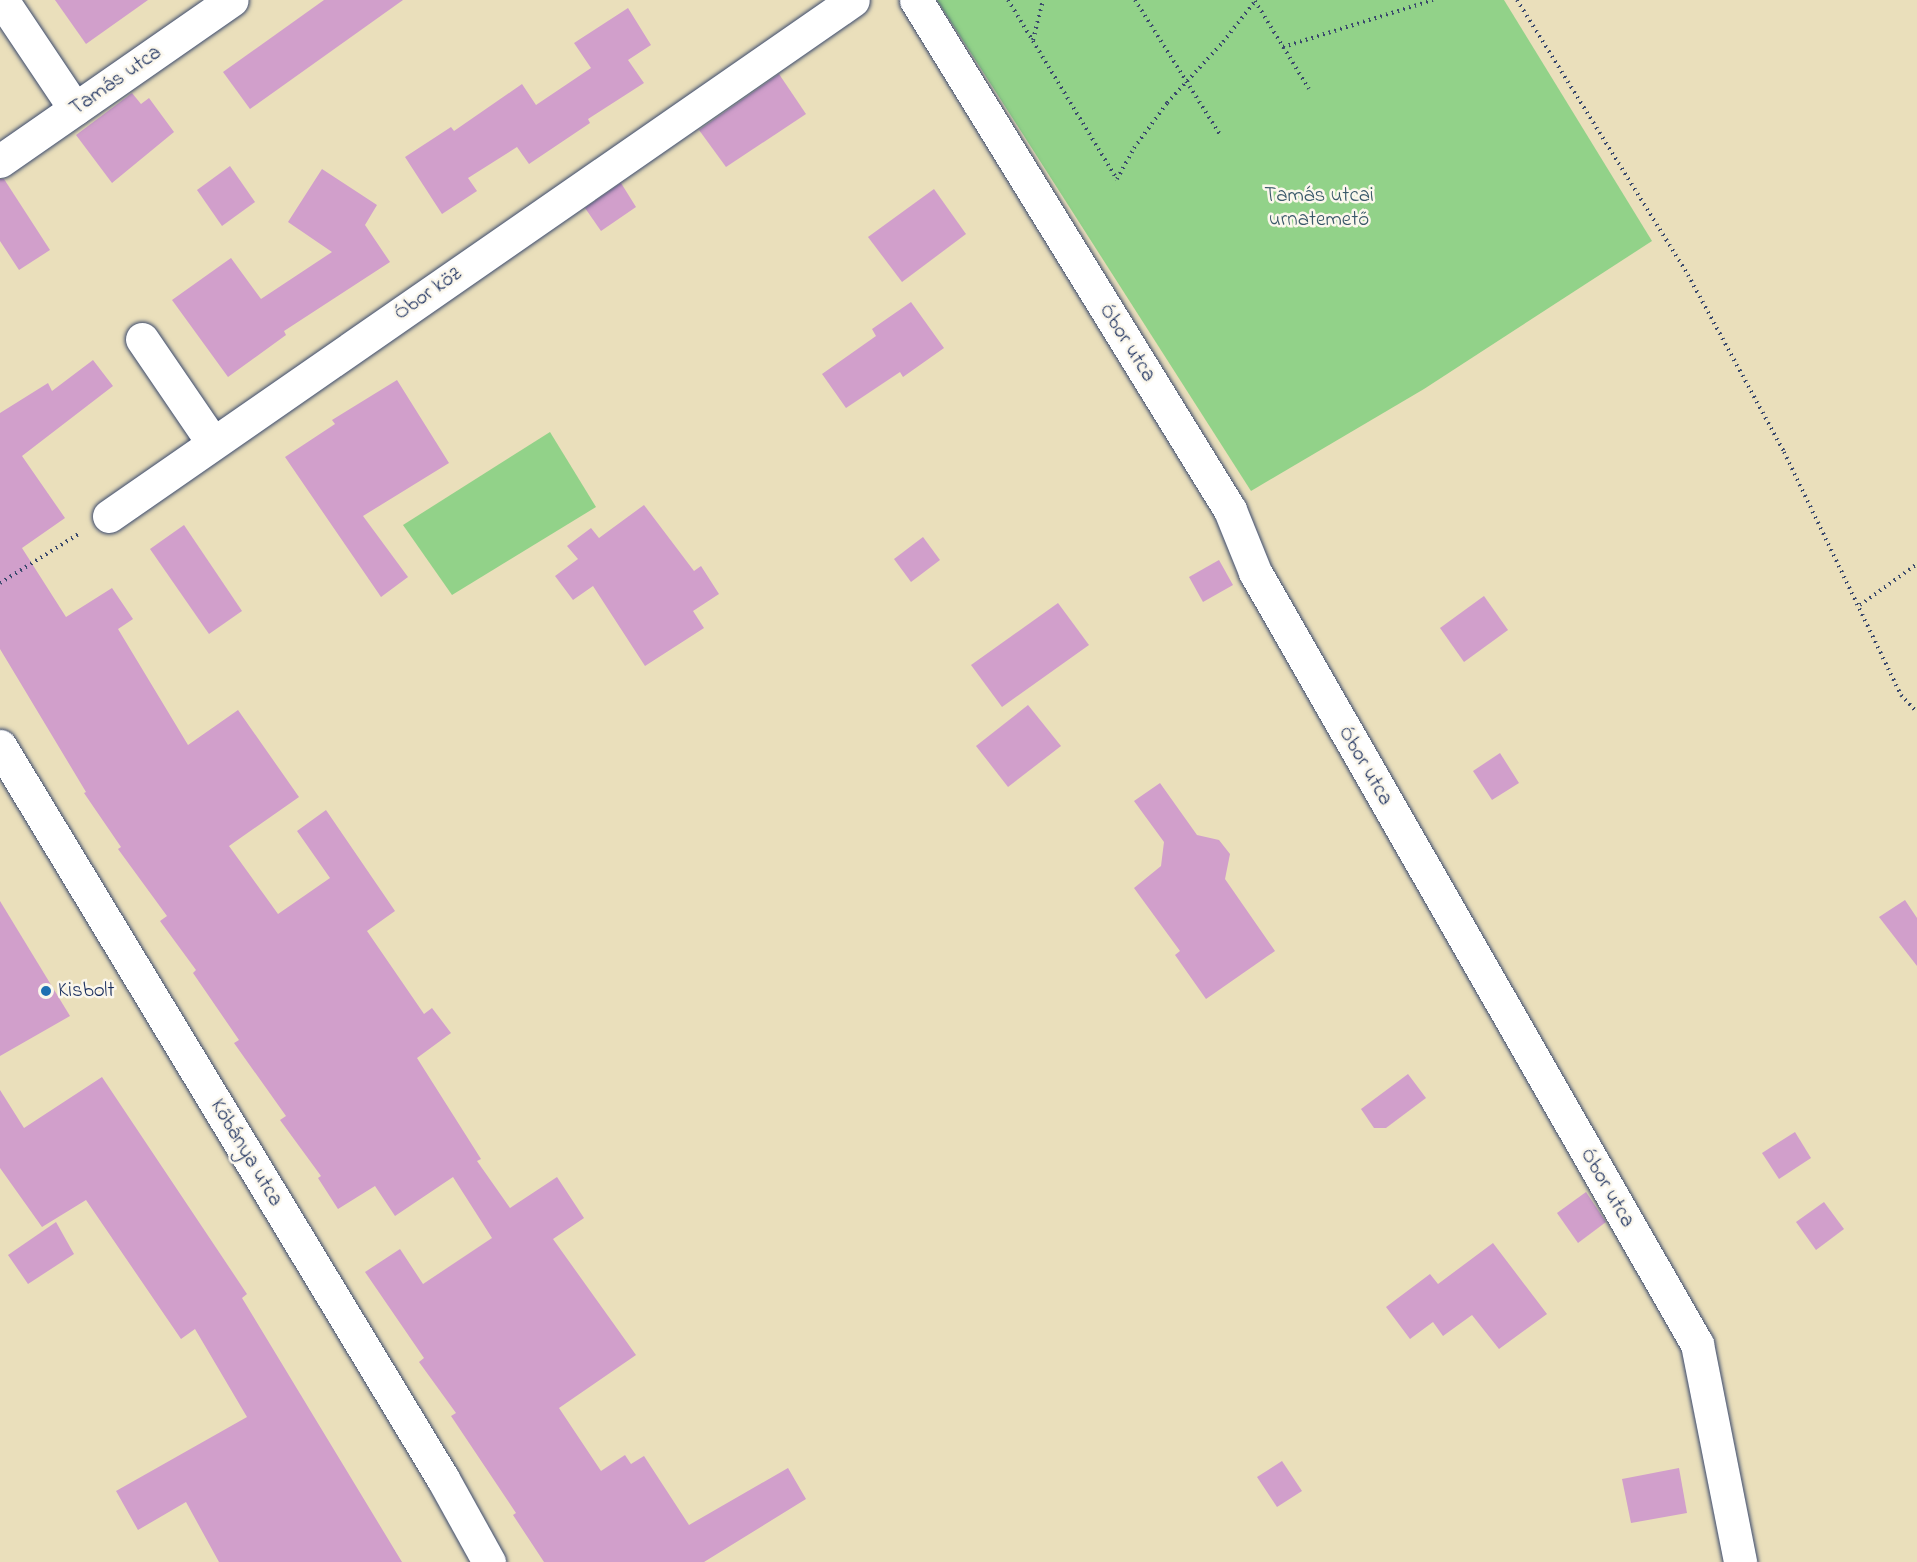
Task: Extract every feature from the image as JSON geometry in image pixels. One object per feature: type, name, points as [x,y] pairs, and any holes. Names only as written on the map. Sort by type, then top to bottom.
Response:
[{"type":"street","points":[[2,0],[75,109]]},
{"type":"street","name":"Tamás utca","points":[[0,161],[232,0]]},
{"type":"street","name":"Óbor köz","points":[[109,516],[853,0]]},
{"type":"street","name":"Óbor utca","points":[[916,0],[1230,510],[1255,572],[1697,1344],[1740,1562]]},
{"type":"street","points":[[142,339],[213,444]]},
{"type":"street","name":"Kőbánya utca","points":[[0,746],[442,1479],[489,1562]]},
{"type":"path","points":[[1008,0],[1118,179],[1144,134],[1255,0],[1309,89]]},
{"type":"path","points":[[1033,40],[1043,0]]},
{"type":"path","points":[[1135,0],[1221,136]]},
{"type":"path","points":[[1283,47],[1433,0]]},
{"type":"path","points":[[1517,0],[1688,275],[1784,452],[1860,605],[1901,694],[1917,712]]},
{"type":"path","points":[[0,583],[109,516]]},
{"type":"path","points":[[1860,605],[1917,564]]},
{"type":"green space","name":"Tamás utcai urnatemető","points":[[937,0],[1504,0],[1652,241],[1424,389],[1251,491]]},
{"type":"green space","points":[[550,432],[596,507],[452,595],[403,525]]},
{"type":"building","points":[[55,0],[148,0],[86,44]]},
{"type":"building","points":[[324,0],[403,0],[250,109],[223,72]]},
{"type":"building","points":[[628,8],[651,45],[628,60],[644,83],[588,119],[590,123],[529,164],[517,147],[468,178],[477,191],[442,214],[405,157],[451,127],[454,131],[522,84],[536,105],[591,68],[574,43]]},
{"type":"building","points":[[779,74],[806,114],[726,167],[699,130]]},
{"type":"building","points":[[132,93],[141,104],[149,98],[174,132],[112,183],[76,135]]},
{"type":"building","points":[[230,166],[255,202],[222,226],[197,190]]},
{"type":"building","points":[[322,169],[377,205],[365,225],[390,262],[284,331],[286,335],[228,377],[172,300],[231,258],[261,299],[332,252],[288,222]]},
{"type":"building","points":[[0,179],[4,179],[50,250],[19,270],[0,241]]},
{"type":"building","points":[[621,183],[636,207],[601,231],[585,208]]},
{"type":"building","points":[[934,189],[966,234],[902,282],[868,237]]},
{"type":"building","points":[[911,302],[944,348],[903,377],[900,372],[846,408],[822,374],[876,336],[872,329]]},
{"type":"building","points":[[93,360],[113,386],[22,456],[65,518],[22,548],[66,617],[112,588],[133,619],[118,629],[188,745],[238,710],[299,797],[229,846],[278,914],[330,878],[297,831],[326,810],[395,911],[367,931],[424,1014],[432,1008],[451,1033],[417,1058],[481,1159],[477,1161],[510,1208],[557,1177],[584,1218],[553,1239],[636,1355],[559,1408],[601,1471],[625,1455],[631,1464],[644,1456],[689,1525],[788,1468],[806,1499],[704,1562],[544,1562],[513,1515],[516,1513],[451,1416],[456,1413],[419,1362],[424,1358],[365,1272],[400,1249],[423,1284],[492,1238],[453,1177],[395,1216],[375,1186],[338,1209],[318,1178],[321,1176],[280,1120],[286,1116],[234,1043],[239,1040],[193,973],[196,970],[160,921],[167,916],[118,849],[121,847],[84,793],[86,792],[0,649],[0,413],[48,383],[52,391]]},
{"type":"building","points":[[397,380],[449,463],[363,516],[408,577],[381,597],[285,457],[335,424],[332,420]]},
{"type":"building","points":[[644,505],[694,571],[701,566],[719,594],[693,611],[704,628],[645,666],[593,586],[573,600],[555,576],[578,559],[567,546],[591,528],[599,538]]},
{"type":"building","points":[[184,525],[242,611],[209,634],[150,549]]},
{"type":"building","points":[[923,537],[940,560],[911,582],[894,559]]},
{"type":"building","points":[[1219,560],[1233,585],[1203,602],[1189,577]]},
{"type":"building","points":[[1484,596],[1508,630],[1464,662],[1440,628]]},
{"type":"building","points":[[1058,603],[1089,645],[1002,707],[971,665]]},
{"type":"building","points":[[1028,705],[1061,746],[1008,787],[976,746]]},
{"type":"building","points":[[1500,753],[1519,783],[1492,800],[1473,771]]},
{"type":"building","points":[[1160,783],[1197,835],[1219,840],[1230,854],[1225,879],[1275,951],[1206,999],[1175,955],[1180,951],[1134,888],[1161,866],[1164,842],[1134,801]]},
{"type":"building","points":[[1905,900],[1917,918],[1917,966],[1879,917]]},
{"type":"building","points":[[0,901],[70,1016],[0,1056]]},
{"type":"building","points":[[1408,1074],[1426,1098],[1386,1128],[1374,1128],[1361,1109]]},
{"type":"building","points":[[102,1077],[247,1294],[242,1298],[402,1562],[219,1562],[186,1502],[138,1530],[116,1491],[247,1417],[195,1329],[181,1339],[86,1200],[42,1227],[0,1168],[0,1090],[24,1128]]},
{"type":"building","points":[[1795,1132],[1811,1158],[1779,1179],[1762,1153]]},
{"type":"building","points":[[1586,1192],[1606,1222],[1578,1243],[1557,1213]]},
{"type":"building","points":[[1824,1202],[1844,1229],[1816,1250],[1796,1222]]},
{"type":"building","points":[[56,1222],[74,1254],[28,1284],[8,1255]]},
{"type":"building","points":[[1493,1243],[1547,1314],[1499,1349],[1472,1315],[1443,1336],[1433,1322],[1410,1339],[1386,1307],[1430,1274],[1438,1284]]},
{"type":"building","points":[[1282,1461],[1302,1491],[1277,1507],[1257,1477]]},
{"type":"building","points":[[1679,1468],[1687,1513],[1631,1523],[1622,1479]]},
{"type":"place","name":"Kisbolt","points":[[46,991]]}]
